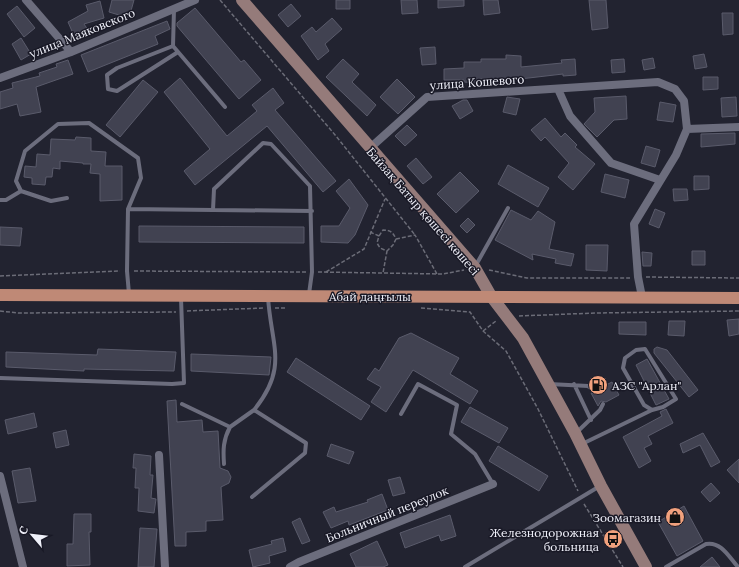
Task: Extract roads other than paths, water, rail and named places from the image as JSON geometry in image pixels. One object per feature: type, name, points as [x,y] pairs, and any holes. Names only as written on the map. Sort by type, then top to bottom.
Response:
[{"type":"main road","name":"Байзақ Батыр қөшесі көшесі","points":[[242,0],[475,268],[491,296],[523,338],[582,445],[601,486],[646,567]]},
{"type":"main road","name":"Абай даңғылы","points":[[0,294],[181,296],[268,302],[308,297],[491,296],[739,298]]},
{"type":"street","points":[[26,0],[71,52]]},
{"type":"street","name":"улица Маяковского","points":[[0,78],[71,52],[196,0]]},
{"type":"street","name":"улица Кошевого","points":[[370,148],[427,97],[658,82],[674,89],[684,101],[687,129],[676,155],[634,224],[638,277],[642,297]]},
{"type":"street","points":[[558,89],[570,116],[611,163],[660,180]]},
{"type":"street","points":[[687,129],[739,127]]},
{"type":"street","points":[[159,454],[165,567]]},
{"type":"street","points":[[0,476],[3,497],[23,567]]},
{"type":"street","name":"Больничный переулок","points":[[290,567],[299,562],[493,484]]},
{"type":"lane","points":[[174,9],[173,46],[225,106]]},
{"type":"lane","points":[[173,46],[117,68],[107,75],[108,89],[117,91],[178,52]]},
{"type":"lane","points":[[67,198],[51,201],[21,191],[16,180],[25,151],[58,124],[89,123],[138,158],[141,178],[128,209],[128,271],[130,295]]},
{"type":"lane","points":[[212,210],[214,189],[263,143],[271,144],[310,186],[312,210],[312,272],[308,297]]},
{"type":"lane","points":[[0,200],[6,200],[21,191]]},
{"type":"lane","points":[[475,268],[508,208]]},
{"type":"lane","points":[[128,209],[312,210]]},
{"type":"lane","points":[[0,378],[172,384],[184,383],[181,296]]},
{"type":"lane","points":[[224,464],[224,437],[230,427],[254,410],[263,399],[275,374],[276,359],[268,302]]},
{"type":"lane","points":[[582,445],[652,410],[663,407],[676,399],[645,349],[636,350],[624,358],[623,368],[644,405],[652,410]]},
{"type":"lane","points":[[401,414],[418,384],[457,405],[451,434],[475,454],[493,484]]},
{"type":"lane","points":[[549,384],[574,384],[588,386],[595,391]]},
{"type":"lane","points":[[574,384],[591,420]]},
{"type":"lane","points":[[182,404],[230,427]]},
{"type":"lane","points":[[575,433],[591,420],[600,410],[602,404]]},
{"type":"lane","points":[[252,497],[305,453],[306,448],[306,443],[254,410]]},
{"type":"lane","points":[[465,567],[601,486]]},
{"type":"lane","points":[[666,567],[706,544],[711,543],[722,548],[738,567]]},
{"type":"place","name":"АЗС \"Арлан\"","points":[[598,385]]},
{"type":"place","name":"Зоомагазин","points":[[675,517]]},
{"type":"place","name":"Железнодорожная больница","points":[[613,539]]}]
